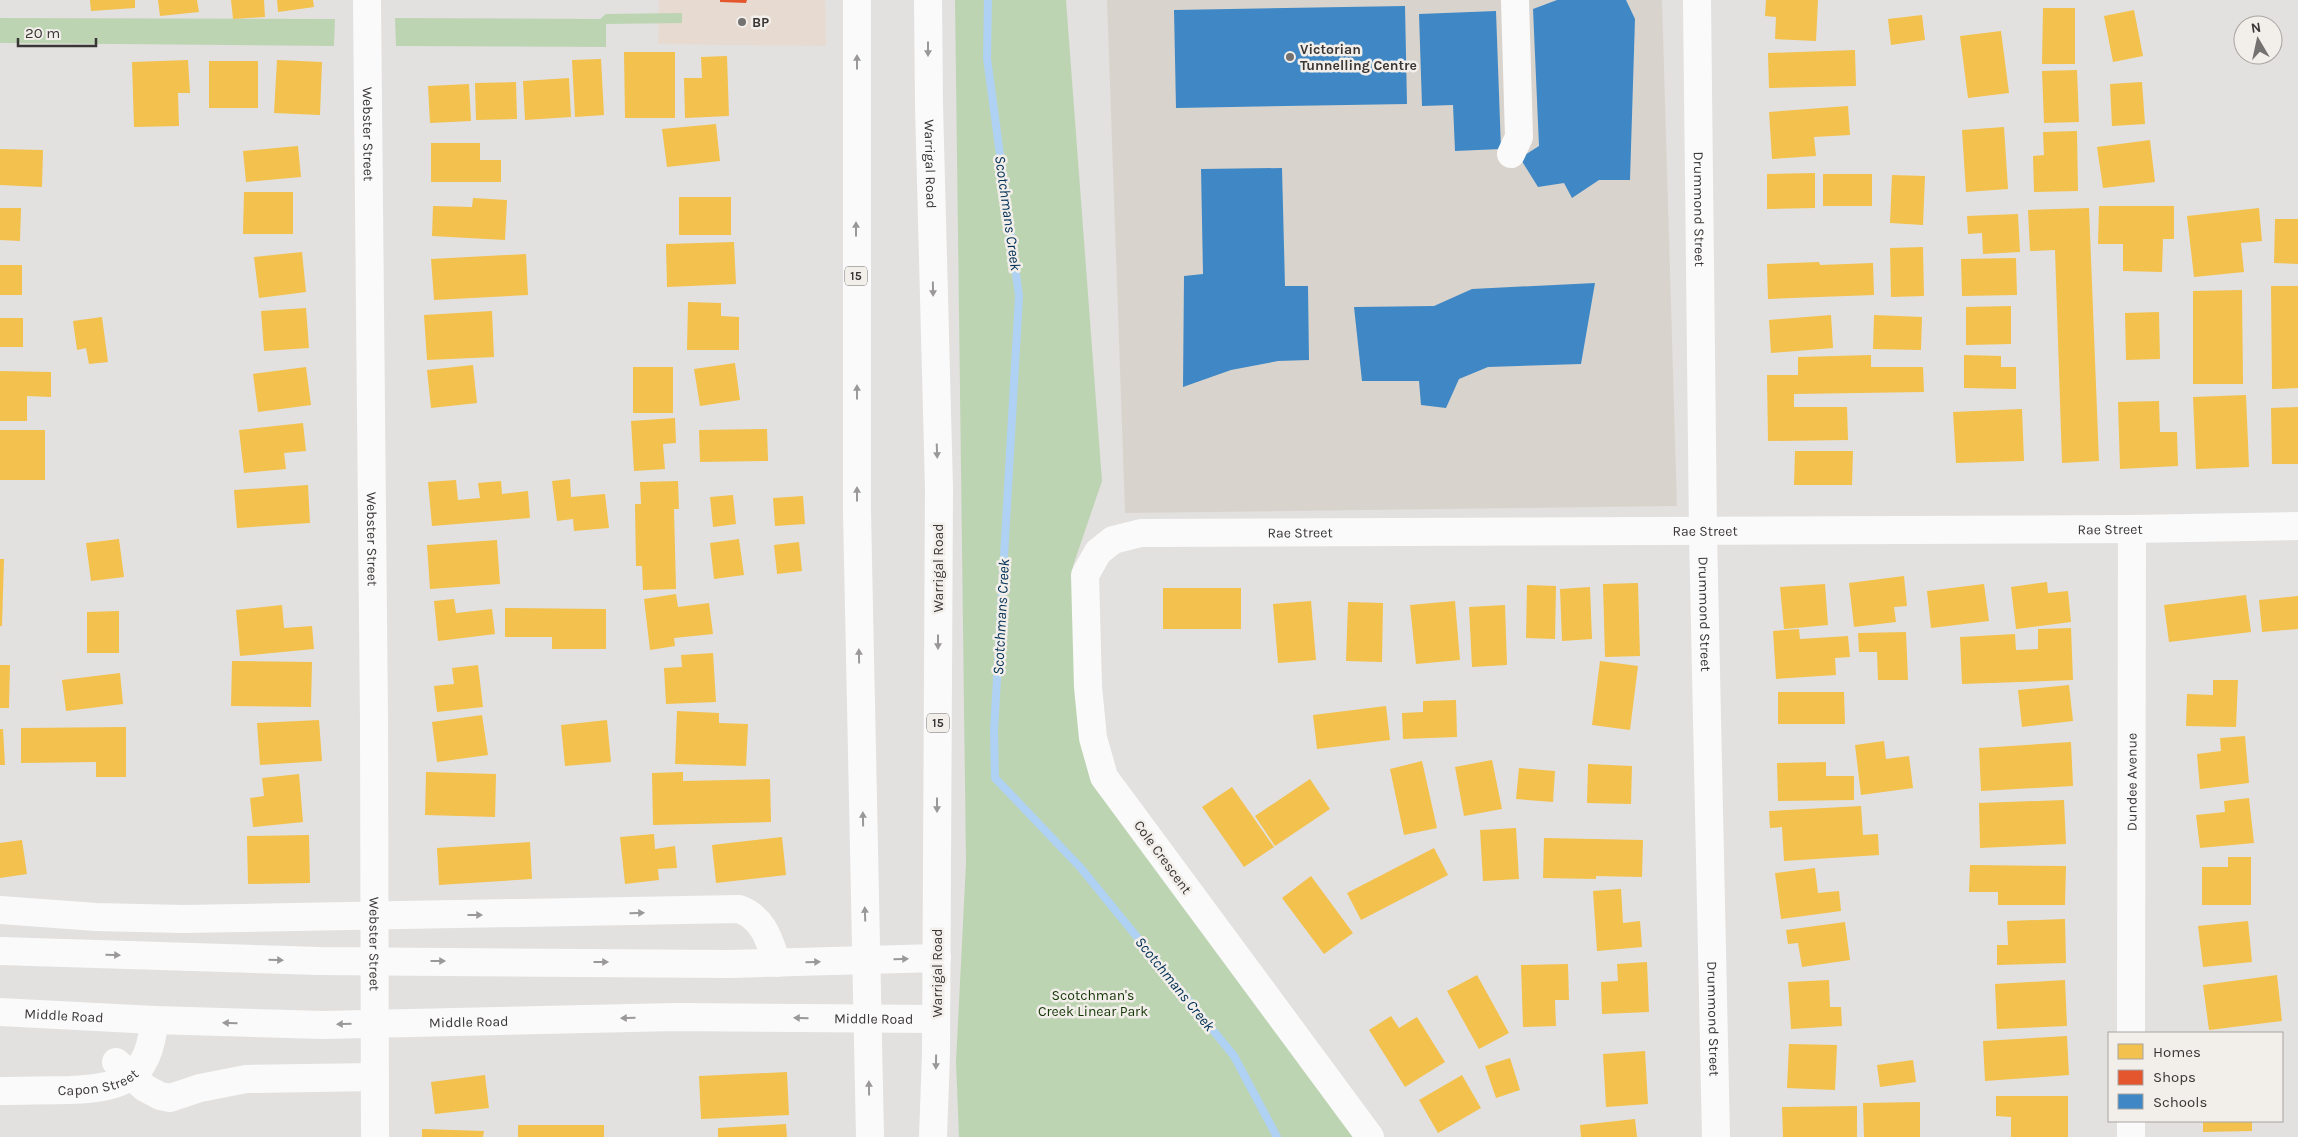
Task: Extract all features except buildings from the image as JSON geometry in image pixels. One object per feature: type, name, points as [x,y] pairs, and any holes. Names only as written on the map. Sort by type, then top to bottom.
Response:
[{"type":"main road","name":"Webster Street","points":[[367,0],[374,711],[375,1137]]},
{"type":"main road","name":"15","points":[[857,0],[857,512],[870,1137]]},
{"type":"main road","name":"Warrigal Road","points":[[928,0],[928,105],[939,488],[936,1105],[933,1137]]},
{"type":"main road","points":[[1511,154],[1519,137],[1515,0]]},
{"type":"main road","name":"Drummond Street","points":[[1697,0],[1703,532],[1716,1137]]},
{"type":"main road","name":"Rae Street","points":[[1113,540],[1141,533],[2132,530],[2298,526]]},
{"type":"main road","name":"Dundee Avenue","points":[[2131,1032],[2132,530]]},
{"type":"main road","name":"Cole Crescent","points":[[1113,540],[1098,552],[1085,575],[1088,687],[1093,738],[1104,777],[1370,1137]]},
{"type":"main road","points":[[0,910],[157,919],[373,923],[739,909],[751,915],[766,930],[777,962]]},
{"type":"main road","points":[[0,951],[301,961],[777,962],[936,958]]},
{"type":"main road","name":"Middle Road","points":[[0,1012],[154,1020],[323,1024],[676,1017],[936,1020]]},
{"type":"main road","name":"Capon Street","points":[[106,1018],[131,1067]]},
{"type":"main road","name":"Capon Street","points":[[0,1091],[104,1088],[131,1067],[151,1047],[154,1020]]},
{"type":"main road","points":[[131,1067],[169,1081],[200,1088],[262,1078],[375,1077]]},
{"type":"main road","name":"Capon Street","points":[[0,1072],[93,1077],[109,1071],[131,1067]]},
{"type":"main road","points":[[2131,1122],[2131,1137]]},
{"type":"shaded area","name":"BP","points":[[659,0],[825,0],[826,46],[658,44]]},
{"type":"shaded area","points":[[1107,0],[1662,0],[1677,506],[1125,513]]},
{"type":"green space","name":"Scotchman's Creek Linear Park","points":[[955,0],[1066,0],[1102,481],[1073,566],[1086,763],[1356,1137],[959,1137],[956,1062],[966,863]]},
{"type":"green space","points":[[682,13],[682,23],[606,24],[606,47],[396,46],[395,18],[600,19],[606,14]]},
{"type":"green space","points":[[0,18],[335,19],[334,46],[0,43]]},
{"type":"waterway","name":"Scotchmans Creek","points":[[988,0],[987,58],[1019,296],[994,731],[995,778],[1080,867],[1234,1056],[1277,1137]]},
{"type":"place","name":"BP","points":[[742,22]]},
{"type":"place","name":"Victorian Tunnelling Centre","points":[[1290,57]]}]
